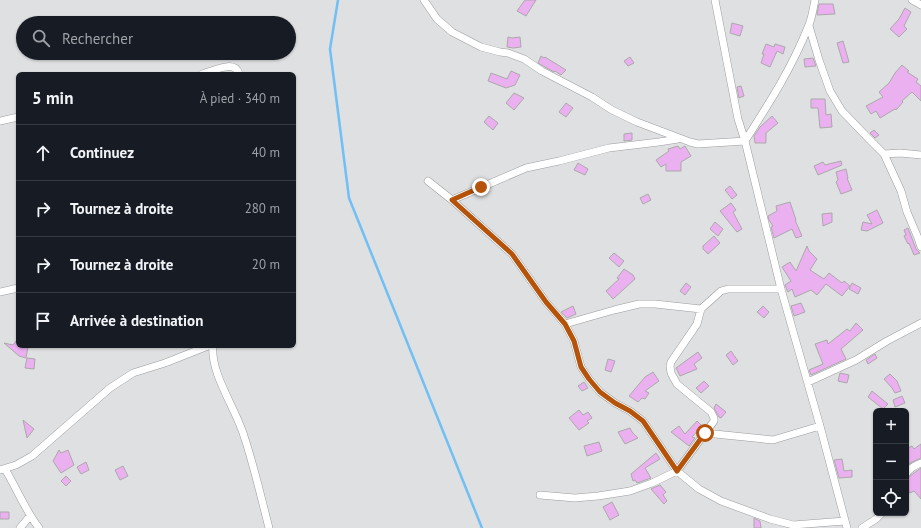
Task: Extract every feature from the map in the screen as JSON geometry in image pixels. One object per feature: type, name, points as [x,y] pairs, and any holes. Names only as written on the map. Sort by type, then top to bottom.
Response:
[{"type":"street","points":[[424,0],[437,18],[452,32],[481,47],[508,53],[524,59],[542,71],[592,97],[612,110],[637,122],[698,144],[745,142]]},
{"type":"street","points":[[428,181],[452,200],[512,254],[546,302],[565,324],[574,341],[581,367],[589,379],[600,392],[643,421],[677,471],[699,490],[722,501],[790,527],[846,524],[808,382],[781,290],[738,119],[715,0]]},
{"type":"street","points":[[745,142],[792,63],[809,26],[815,0]]},
{"type":"street","points":[[912,0],[921,5]]},
{"type":"street","points":[[809,26],[830,91],[842,111],[884,154],[921,246]]},
{"type":"street","points":[[209,72],[230,66],[238,69],[239,72]]},
{"type":"street","points":[[0,121],[16,117]]},
{"type":"street","points":[[452,200],[526,168],[609,148],[679,138]]},
{"type":"street","points":[[884,154],[900,153],[921,155]]},
{"type":"street","points":[[0,292],[16,288]]},
{"type":"street","points":[[540,495],[575,498],[630,491],[652,483],[677,471],[714,421],[711,412],[677,384],[671,373],[670,366],[671,362],[697,324],[701,309],[721,291],[728,289],[781,290]]},
{"type":"street","points":[[565,324],[639,304],[655,304],[701,309]]},
{"type":"street","points":[[808,382],[856,360],[921,323]]},
{"type":"street","points":[[39,528],[22,502],[14,484],[2,469],[16,465],[32,456],[104,393],[133,373],[165,364],[203,348]]},
{"type":"street","points":[[213,348],[212,353],[216,371],[244,434],[270,528]]},
{"type":"street","points":[[705,433],[773,440],[820,426]]},
{"type":"street","points":[[909,470],[921,463]]},
{"type":"street","points":[[20,528],[30,516]]},
{"type":"street","points":[[862,528],[879,516]]},
{"type":"building","points":[[525,0],[536,0],[526,16],[517,11]]},
{"type":"building","points":[[819,4],[833,4],[835,14],[817,15]]},
{"type":"building","points":[[905,8],[911,12],[904,26],[907,29],[899,37],[890,29],[899,19]]},
{"type":"building","points":[[732,23],[743,26],[740,36],[730,33]]},
{"type":"building","points":[[508,37],[520,37],[521,47],[507,47]]},
{"type":"building","points":[[843,41],[849,62],[843,63],[837,43]]},
{"type":"building","points":[[766,44],[774,47],[775,44],[785,47],[783,54],[777,51],[770,67],[761,63],[764,54],[762,54]]},
{"type":"building","points":[[541,56],[566,70],[561,75],[545,67],[538,63]]},
{"type":"building","points":[[630,57],[634,63],[628,66],[624,61]]},
{"type":"building","points":[[813,58],[816,66],[805,67],[804,59]]},
{"type":"building","points":[[902,65],[909,71],[907,72],[918,79],[916,82],[921,86],[921,101],[912,92],[902,101],[903,102],[896,110],[895,109],[880,118],[876,111],[871,114],[866,106],[883,97],[879,92],[889,83]]},
{"type":"building","points":[[511,71],[520,75],[515,85],[506,88],[488,81],[491,73],[507,79]]},
{"type":"building","points":[[741,86],[744,96],[739,98],[737,87]]},
{"type":"building","points":[[514,93],[524,98],[514,110],[506,103]]},
{"type":"building","points":[[811,99],[825,99],[826,115],[831,114],[832,127],[820,128],[818,108],[811,108]]},
{"type":"building","points":[[566,103],[573,108],[566,117],[559,112]]},
{"type":"building","points":[[489,116],[498,123],[493,130],[484,122]]},
{"type":"building","points":[[772,116],[778,123],[766,133],[766,143],[755,143],[754,136],[760,127]]},
{"type":"building","points":[[874,130],[879,135],[875,138],[870,133]]},
{"type":"building","points":[[632,133],[632,140],[624,141],[624,134]]},
{"type":"building","points":[[678,146],[680,149],[685,146],[691,156],[681,162],[681,171],[666,171],[666,164],[661,167],[656,160],[669,151],[668,149]]},
{"type":"building","points":[[841,161],[842,165],[818,175],[814,166],[823,162],[825,165]]},
{"type":"building","points":[[578,163],[588,169],[585,175],[574,170]]},
{"type":"building","points":[[846,169],[847,178],[852,190],[841,194],[836,182],[838,180],[836,172]]},
{"type":"building","points":[[730,186],[737,195],[732,199],[725,190]]},
{"type":"building","points":[[648,194],[651,200],[643,204],[640,198]]},
{"type":"building","points":[[790,202],[795,220],[802,236],[796,238],[792,229],[774,238],[771,227],[773,226],[768,216],[777,211],[776,206]]},
{"type":"building","points":[[731,203],[736,210],[733,212],[742,229],[737,232],[720,211]]},
{"type":"building","points":[[877,210],[883,223],[867,231],[861,230],[863,222],[872,224],[867,215]]},
{"type":"building","points":[[832,213],[832,222],[823,226],[822,214]]},
{"type":"building","points":[[715,222],[723,229],[718,236],[710,229]]},
{"type":"building","points":[[908,228],[916,249],[920,253],[914,255],[904,236],[906,235],[904,230]]},
{"type":"building","points":[[714,236],[720,243],[708,254],[703,249],[703,246]]},
{"type":"building","points":[[807,246],[809,251],[817,259],[810,270],[824,279],[829,273],[842,283],[844,281],[850,286],[842,296],[826,284],[817,295],[811,290],[795,297],[792,289],[788,292],[785,285],[791,281],[782,267],[790,262],[796,271]]},
{"type":"building","points":[[614,253],[624,261],[619,267],[609,258]]},
{"type":"building","points":[[624,269],[633,275],[635,279],[613,299],[606,291],[619,279],[617,278]]},
{"type":"building","points":[[686,283],[691,287],[685,295],[680,291]]},
{"type":"building","points":[[852,283],[861,288],[858,294],[849,289]]},
{"type":"building","points":[[801,303],[805,312],[794,316],[791,306]]},
{"type":"building","points":[[573,306],[576,314],[567,318],[561,312]]},
{"type":"building","points":[[763,306],[769,312],[764,318],[757,312]]},
{"type":"building","points":[[856,323],[863,330],[841,349],[846,359],[811,375],[809,370],[823,364],[815,344],[827,340],[828,344],[847,329],[850,331]]},
{"type":"building","points":[[16,341],[16,348],[28,348],[26,358],[19,356],[4,343],[13,345]]},
{"type":"building","points":[[731,351],[738,361],[733,365],[726,355]]},
{"type":"building","points":[[698,352],[702,358],[694,364],[697,369],[680,376],[676,368]]},
{"type":"building","points":[[875,354],[877,358],[868,364],[866,360]]},
{"type":"building","points":[[27,358],[35,359],[34,369],[25,368]]},
{"type":"building","points":[[608,359],[615,361],[611,372],[605,370]]},
{"type":"building","points":[[653,372],[659,381],[645,391],[649,393],[645,399],[642,398],[638,402],[629,396],[645,377]]},
{"type":"building","points":[[840,373],[849,375],[847,383],[838,381]]},
{"type":"building","points":[[890,374],[897,381],[901,391],[895,393],[884,379]]},
{"type":"building","points":[[704,381],[709,386],[701,393],[696,388]]},
{"type":"building","points":[[584,382],[588,388],[582,391],[578,386]]},
{"type":"building","points":[[872,391],[888,404],[884,408],[882,408],[868,397]]},
{"type":"building","points":[[902,396],[905,403],[895,407],[893,400]]},
{"type":"building","points":[[716,404],[726,412],[721,418],[714,408]]},
{"type":"building","points":[[579,410],[583,415],[588,412],[592,418],[587,421],[589,423],[579,430],[569,418]]},
{"type":"building","points":[[23,420],[34,429],[27,438]]},
{"type":"building","points":[[697,421],[702,426],[692,437],[695,438],[689,446],[671,432],[679,426],[685,434]]},
{"type":"building","points":[[630,428],[638,438],[625,444],[618,432]]},
{"type":"building","points":[[599,442],[602,451],[587,456],[584,446]]},
{"type":"building","points":[[921,444],[921,458],[909,464],[909,448],[912,446],[914,449]]},
{"type":"building","points":[[59,450],[61,453],[68,450],[74,465],[61,473],[53,461]]},
{"type":"building","points":[[656,453],[660,459],[645,468],[651,478],[637,483],[635,480],[633,481],[631,474]]},
{"type":"building","points":[[842,459],[844,471],[852,470],[852,477],[839,478],[834,460]]},
{"type":"building","points":[[86,462],[89,470],[81,474],[77,467]]},
{"type":"building","points":[[123,466],[128,476],[120,480],[115,470]]},
{"type":"building","points":[[921,468],[921,499],[914,491],[910,493],[909,492],[909,477]]},
{"type":"building","points":[[66,476],[71,481],[66,486],[61,481]]},
{"type":"building","points":[[660,485],[666,492],[663,495],[667,501],[664,504],[651,489]]},
{"type":"building","points":[[612,502],[619,515],[610,520],[603,507]]},
{"type":"building","points":[[0,512],[9,512],[9,519],[0,519]]},
{"type":"building","points":[[754,518],[760,521],[761,528],[754,528]]},
{"type":"waterway","points":[[338,0],[330,49],[349,198],[482,528]]},
{"type":"route","points":[[481,187],[452,200],[512,254],[546,302],[565,324],[574,341],[581,367],[600,392],[643,421],[677,471],[705,433]]}]
